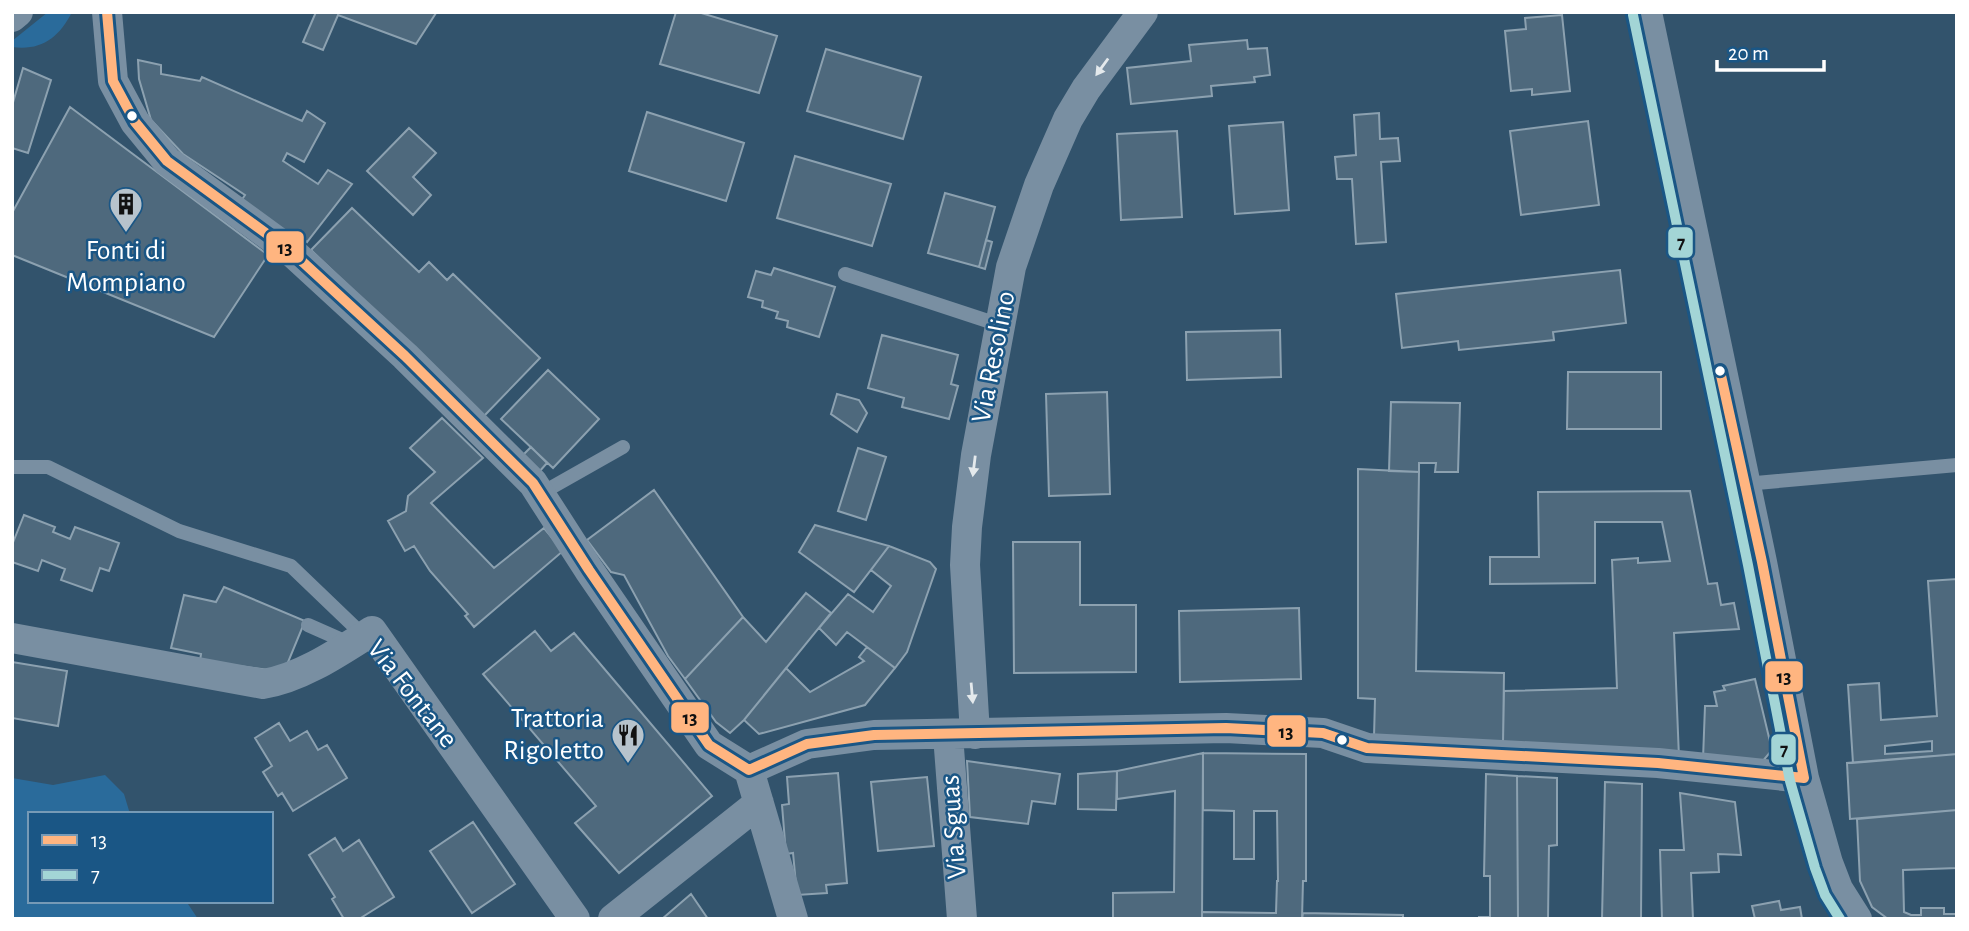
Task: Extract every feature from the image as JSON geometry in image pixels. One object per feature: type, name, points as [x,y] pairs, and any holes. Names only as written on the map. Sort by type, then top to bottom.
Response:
[{"type":"street","points":[[12,17],[18,12]]},
{"type":"street","points":[[107,12],[113,81],[135,122],[167,161],[293,253],[405,356],[533,482],[589,570],[709,745],[748,770],[793,919]]},
{"type":"street","name":"Via Resolino","points":[[962,734],[967,527],[976,455],[1011,267],[1056,145],[1086,89],[1143,12]]},
{"type":"street","points":[[1647,12],[1745,484],[1758,517],[1804,778],[1828,863],[1838,889],[1857,919]]},
{"type":"street","name":"Via Fontane","points":[[12,638],[263,684],[286,678],[372,631],[575,919]]},
{"type":"street","points":[[748,770],[807,744],[874,735],[1226,728],[1323,733],[1367,748],[1658,764],[1804,778]]},
{"type":"street","name":"Via Sguas","points":[[962,734],[962,919]]},
{"type":"street","points":[[613,919],[758,803]]},
{"type":"lane","points":[[845,274],[1000,325]]},
{"type":"lane","points":[[540,494],[623,447]]},
{"type":"lane","points":[[1745,484],[1957,465]]},
{"type":"lane","points":[[12,467],[48,467],[179,531],[291,566],[358,640]]},
{"type":"lane","points":[[308,625],[358,640]]},
{"type":"shaded area","points":[[48,12],[72,12],[61,29],[48,41],[32,47],[12,47],[12,41]]},
{"type":"shaded area","points":[[105,775],[124,794],[129,812],[28,812],[28,903],[187,903],[198,919],[12,919],[12,778],[53,785]]},
{"type":"building","points":[[316,12],[436,13],[416,44],[338,15],[323,50],[303,42]]},
{"type":"building","points":[[676,12],[698,12],[777,36],[759,93],[660,64]]},
{"type":"building","points":[[1562,15],[1570,91],[1532,95],[1532,89],[1511,91],[1505,31],[1526,29],[1525,18]]},
{"type":"building","points":[[1247,40],[1248,49],[1267,48],[1270,75],[1254,77],[1255,82],[1211,86],[1212,96],[1131,104],[1127,68],[1191,61],[1189,45]]},
{"type":"building","points":[[826,49],[921,77],[903,139],[807,111]]},
{"type":"building","points":[[138,60],[161,65],[161,74],[200,81],[202,77],[302,121],[307,111],[325,123],[304,162],[287,153],[283,161],[318,184],[328,170],[352,184],[307,242],[303,239],[299,246],[241,201],[245,195],[183,154],[151,120],[139,79]]},
{"type":"building","points":[[23,68],[51,80],[28,153],[12,148],[12,106]]},
{"type":"building","name":"Fonti di Mompiano","points":[[70,107],[268,255],[214,337],[12,255],[12,213]]},
{"type":"building","points":[[647,112],[744,143],[726,201],[629,171]]},
{"type":"building","points":[[1379,113],[1380,139],[1398,138],[1400,161],[1381,162],[1386,242],[1356,244],[1352,179],[1337,179],[1335,157],[1356,155],[1354,115]]},
{"type":"building","points":[[1588,121],[1599,205],[1521,215],[1510,131]]},
{"type":"building","points":[[1283,122],[1289,210],[1235,214],[1229,126]]},
{"type":"building","points":[[409,128],[436,153],[413,177],[431,195],[413,215],[367,171]]},
{"type":"building","points":[[1177,131],[1182,217],[1121,220],[1117,134]]},
{"type":"building","points":[[795,156],[891,184],[872,246],[777,218]]},
{"type":"building","points":[[945,193],[995,207],[979,267],[928,253]]},
{"type":"building","points":[[352,208],[419,272],[429,262],[447,280],[453,274],[540,358],[484,416],[311,250]]},
{"type":"building","points":[[986,240],[992,242],[985,269],[979,267]]},
{"type":"building","points":[[774,268],[835,287],[819,337],[787,327],[788,321],[776,318],[778,312],[762,307],[763,301],[748,297],[756,271],[771,275]]},
{"type":"building","points":[[1620,270],[1626,323],[1553,332],[1554,340],[1459,350],[1458,341],[1402,348],[1396,294]]},
{"type":"building","points":[[1280,330],[1281,377],[1187,380],[1186,332]]},
{"type":"building","points":[[882,335],[958,355],[951,384],[958,386],[949,419],[902,407],[904,398],[868,388]]},
{"type":"building","points":[[548,370],[599,419],[553,468],[501,419]]},
{"type":"building","points":[[1568,372],[1661,372],[1661,429],[1567,429]]},
{"type":"building","points":[[1107,392],[1110,494],[1049,496],[1046,394]]},
{"type":"building","points":[[837,394],[859,400],[867,413],[857,432],[831,414]]},
{"type":"building","points":[[1391,402],[1460,403],[1458,472],[1435,472],[1436,463],[1419,463],[1419,472],[1389,471]]},
{"type":"building","points":[[442,418],[483,458],[431,503],[494,568],[544,528],[563,551],[474,627],[465,616],[468,614],[430,571],[414,546],[405,551],[388,521],[406,511],[408,496],[435,472],[410,448]]},
{"type":"building","points":[[531,447],[547,463],[539,472],[522,456]]},
{"type":"building","points":[[858,448],[886,457],[866,520],[838,511]]},
{"type":"building","points":[[1358,469],[1419,472],[1416,671],[1504,673],[1503,742],[1374,737],[1375,699],[1358,698]]},
{"type":"building","points":[[654,490],[743,617],[685,679],[668,656],[624,575],[611,572],[587,540]]},
{"type":"building","points":[[1690,491],[1708,584],[1717,583],[1721,605],[1734,603],[1739,629],[1674,633],[1679,758],[1503,742],[1504,691],[1617,688],[1612,560],[1638,558],[1638,563],[1670,561],[1662,522],[1595,522],[1595,583],[1490,584],[1490,557],[1539,557],[1538,492]]},
{"type":"building","points":[[24,515],[55,527],[53,532],[70,539],[75,527],[119,543],[109,571],[100,568],[92,591],[61,580],[65,569],[42,560],[38,571],[12,562],[12,545]]},
{"type":"building","points":[[815,525],[889,546],[854,592],[799,552]]},
{"type":"building","points":[[1013,542],[1080,542],[1080,605],[1136,605],[1136,672],[1014,673]]},
{"type":"building","points":[[889,546],[930,562],[936,569],[907,652],[895,668],[847,632],[836,645],[819,628],[848,594],[873,612],[891,586],[871,570]]},
{"type":"building","points":[[1957,579],[1957,754],[1853,763],[1848,685],[1879,683],[1881,720],[1937,716],[1928,581]],"holes":[[[1932,741],[1932,751],[1885,754],[1885,746]]]},
{"type":"building","points":[[224,587],[305,621],[284,672],[200,661],[201,654],[171,648],[184,595],[216,602]]},
{"type":"building","points":[[806,593],[831,613],[744,720],[730,733],[716,722],[685,679],[743,617],[766,642]]},
{"type":"building","points":[[1299,608],[1301,679],[1180,682],[1179,611]]},
{"type":"building","points":[[535,631],[551,651],[574,633],[712,796],[619,873],[575,823],[596,806],[483,674]]},
{"type":"building","points":[[867,647],[895,668],[865,705],[759,734],[744,720],[786,668],[810,692],[864,661],[859,657]]},
{"type":"building","points":[[12,662],[67,671],[58,726],[12,718]]},
{"type":"building","points":[[1755,679],[1772,750],[1762,762],[1703,759],[1705,706],[1717,706],[1714,692],[1725,690],[1723,686]]},
{"type":"building","points":[[279,723],[290,741],[307,731],[318,750],[327,745],[347,778],[293,811],[282,793],[278,796],[263,772],[272,766],[255,738]]},
{"type":"building","points":[[1203,753],[1306,754],[1306,881],[1303,881],[1302,919],[1202,919],[1202,912],[1276,913],[1278,881],[1277,811],[1254,811],[1254,859],[1234,859],[1234,811],[1203,810]]},
{"type":"building","points":[[1203,753],[1202,919],[1113,919],[1113,893],[1174,892],[1175,791],[1117,799],[1117,771]]},
{"type":"building","points":[[1957,754],[1957,810],[1850,819],[1847,763]]},
{"type":"building","points":[[967,761],[1060,774],[1055,804],[1032,801],[1028,824],[970,817]]},
{"type":"building","points":[[1117,771],[1116,810],[1078,809],[1078,774]]},
{"type":"building","points":[[838,773],[847,883],[826,885],[827,893],[797,895],[793,853],[786,854],[782,805],[789,804],[787,777]]},
{"type":"building","points":[[1486,774],[1517,776],[1518,919],[1479,919],[1490,917],[1490,876],[1484,876]]},
{"type":"building","points":[[1517,776],[1557,778],[1557,845],[1549,846],[1548,919],[1518,919]]},
{"type":"building","points":[[927,777],[934,846],[878,851],[871,782]]},
{"type":"building","points":[[1605,782],[1642,784],[1641,919],[1602,919]]},
{"type":"building","points":[[1680,793],[1735,802],[1741,855],[1718,854],[1719,872],[1691,873],[1693,919],[1662,919],[1660,850],[1684,850]]},
{"type":"building","points":[[1957,810],[1957,868],[1903,870],[1904,912],[1921,915],[1921,908],[1944,908],[1944,914],[1957,914],[1957,919],[1888,919],[1872,907],[1860,881],[1857,819]]},
{"type":"building","points":[[473,822],[515,884],[472,913],[430,851]]},
{"type":"building","points":[[335,838],[343,851],[359,840],[394,897],[359,919],[344,919],[332,899],[335,897],[309,855]]},
{"type":"building","points":[[691,894],[708,919],[662,919]]},
{"type":"building","points":[[1779,901],[1781,910],[1800,907],[1802,919],[1755,919],[1752,906]]},
{"type":"building","points":[[1303,913],[1403,915],[1403,919],[1302,919]]},
{"type":"transit line","name":"13","points":[[107,12],[113,81],[135,122],[167,161],[293,253],[405,356],[533,483],[709,745],[749,770],[807,744],[874,735],[1226,728],[1323,733],[1367,748],[1658,763],[1804,778],[1762,562],[1720,371]]},
{"type":"transit line","name":"7","points":[[1633,15],[1748,565],[1790,781],[1815,868],[1825,895],[1840,919]]},
{"type":"place","name":"Fonti di Mompiano","points":[[126,234]]},
{"type":"place","name":"Trattoria Rigoletto","points":[[628,765]]}]
